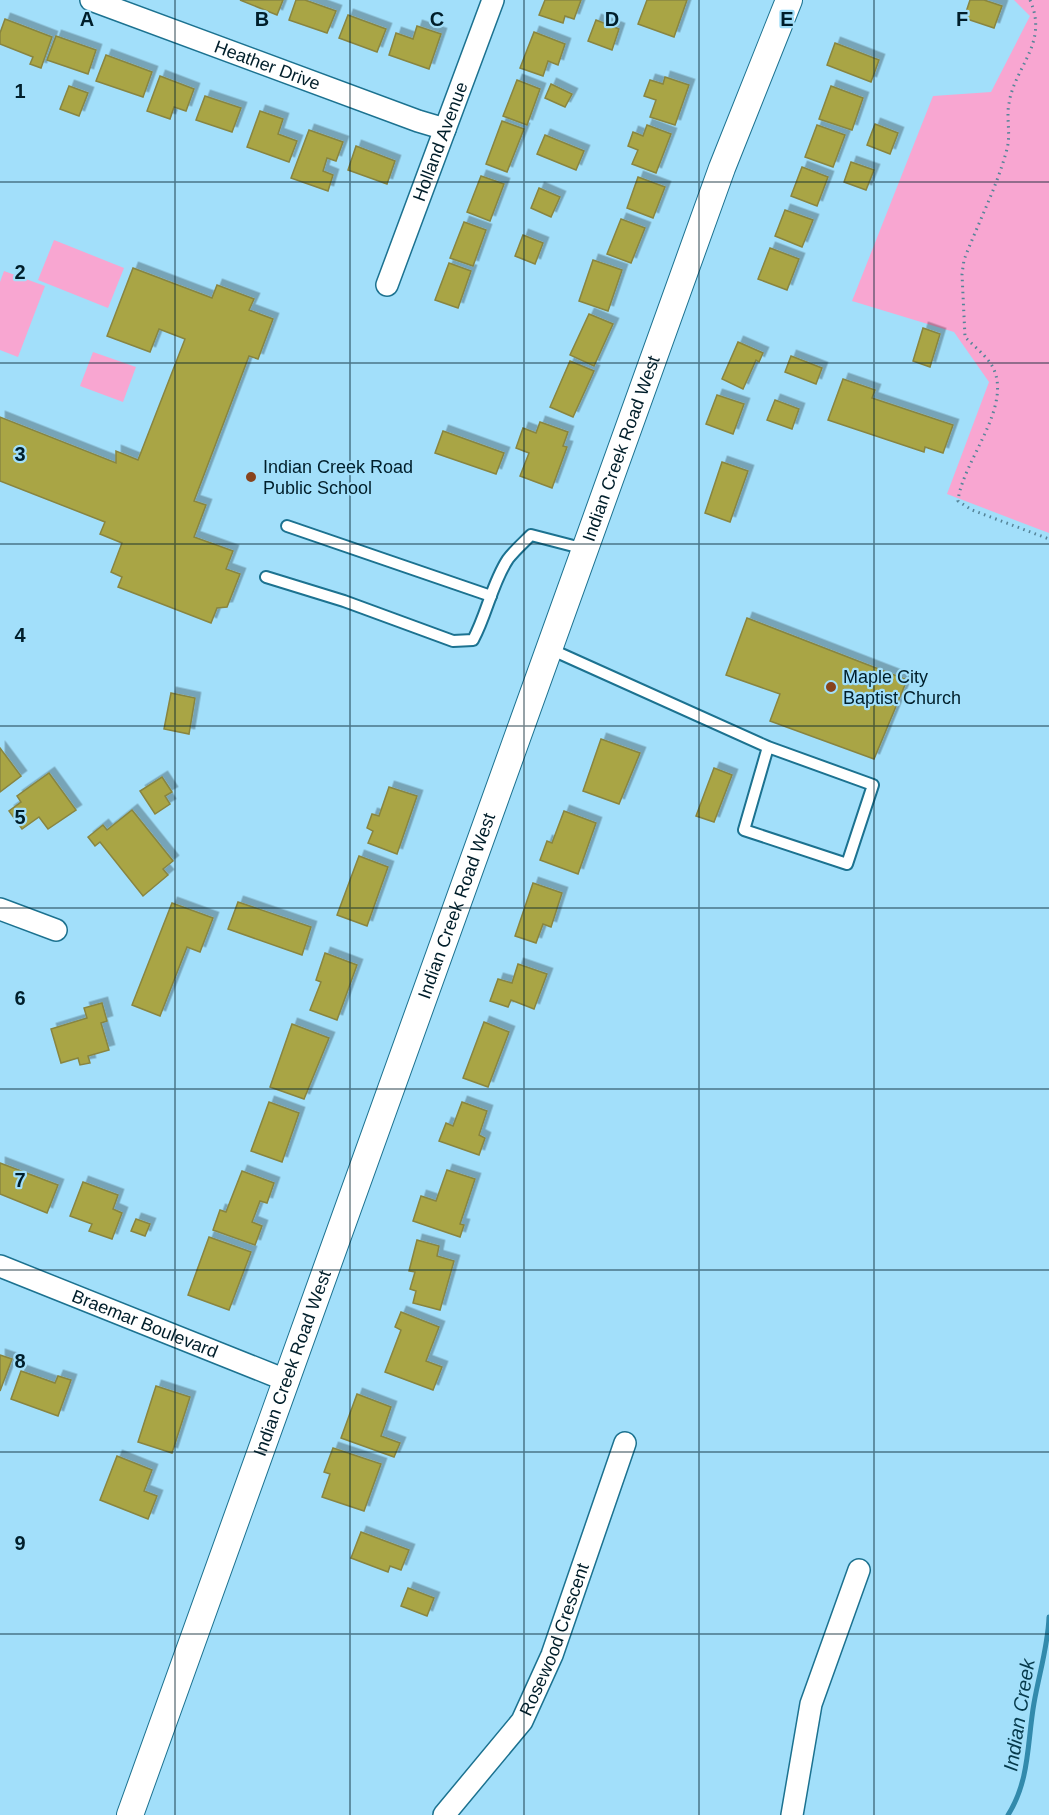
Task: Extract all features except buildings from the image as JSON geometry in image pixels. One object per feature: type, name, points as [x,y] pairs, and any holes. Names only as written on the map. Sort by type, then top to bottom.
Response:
[{"type":"street","name":"Heather Drive","points":[[91,0],[445,129]]},
{"type":"street","name":"Holland Avenue","points":[[387,285],[493,0]]},
{"type":"street","name":"Indian Creek Road West","points":[[130,1815],[288,1381],[722,168],[789,0]]},
{"type":"street","points":[[0,909],[56,930]]},
{"type":"street","name":"Braemar Boulevard","points":[[0,1266],[288,1381]]},
{"type":"street","name":"Rosewood Crescent","points":[[444,1815],[522,1722],[552,1656],[624,1443]]},
{"type":"street","points":[[792,1815],[812,1704],[860,1570]]},
{"type":"lane","points":[[287,526],[491,596]]},
{"type":"lane","points":[[266,577],[344,601],[453,642],[473,640],[485,617],[491,596],[508,559],[531,535],[585,549]]},
{"type":"lane","points":[[550,649],[768,747],[873,785],[847,864],[744,830],[768,747]]},
{"type":"path","points":[[1030,0],[1039,27],[1035,49],[1012,91],[1009,103],[1008,146],[964,260],[962,274],[965,337],[991,365],[998,382],[991,421],[960,484],[958,501],[972,510],[1049,539]]},
{"type":"shaded area","points":[[1014,0],[1049,0],[1049,533],[947,494],[989,382],[954,332],[852,301],[933,96],[991,92],[1030,16]]},
{"type":"shaded area","points":[[54,240],[124,268],[108,308],[38,280]]},
{"type":"shaded area","points":[[4,271],[45,286],[18,357],[0,350],[0,282]]},
{"type":"shaded area","points":[[93,352],[136,367],[123,402],[80,386]]},
{"type":"waterway","name":"Indian Creek","points":[[1008,1815],[1020,1788],[1027,1761],[1034,1703],[1049,1617]]},
{"type":"place","name":"Indian Creek Road Public School","points":[[251,477]]},
{"type":"place","name":"Maple City Baptist Church","points":[[831,687]]}]
